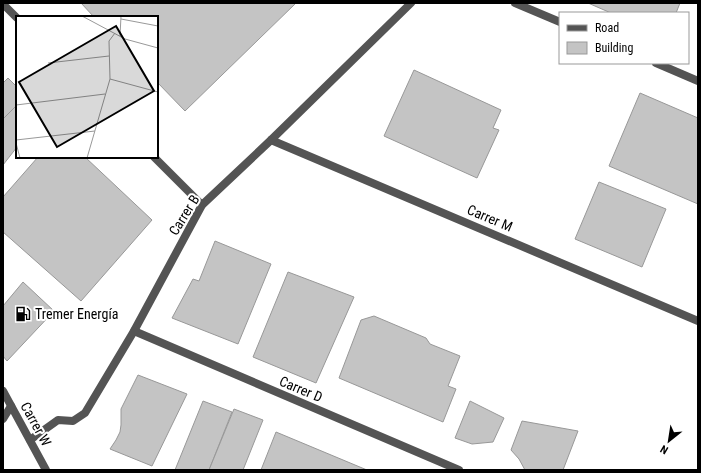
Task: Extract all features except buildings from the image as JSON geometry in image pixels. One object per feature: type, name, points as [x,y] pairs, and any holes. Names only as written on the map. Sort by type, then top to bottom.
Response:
[{"type":"street","name":"Carrer B","points":[[30,440],[58,420],[73,421],[85,413],[134,331],[202,206],[411,3]]},
{"type":"street","points":[[515,3],[559,22]]},
{"type":"street","points":[[3,4],[16,17]]},
{"type":"street","points":[[658,64],[698,81]]},
{"type":"street","name":"Carrer M","points":[[271,140],[698,321]]},
{"type":"street","points":[[155,158],[202,206]]},
{"type":"street","name":"Carrer D","points":[[134,331],[459,470]]},
{"type":"street","name":"Carrer W","points":[[3,390],[46,470]]},
{"type":"street","points":[[3,419],[11,406]]},
{"type":"place","name":"Tremer Energía","points":[[23,314]]}]
